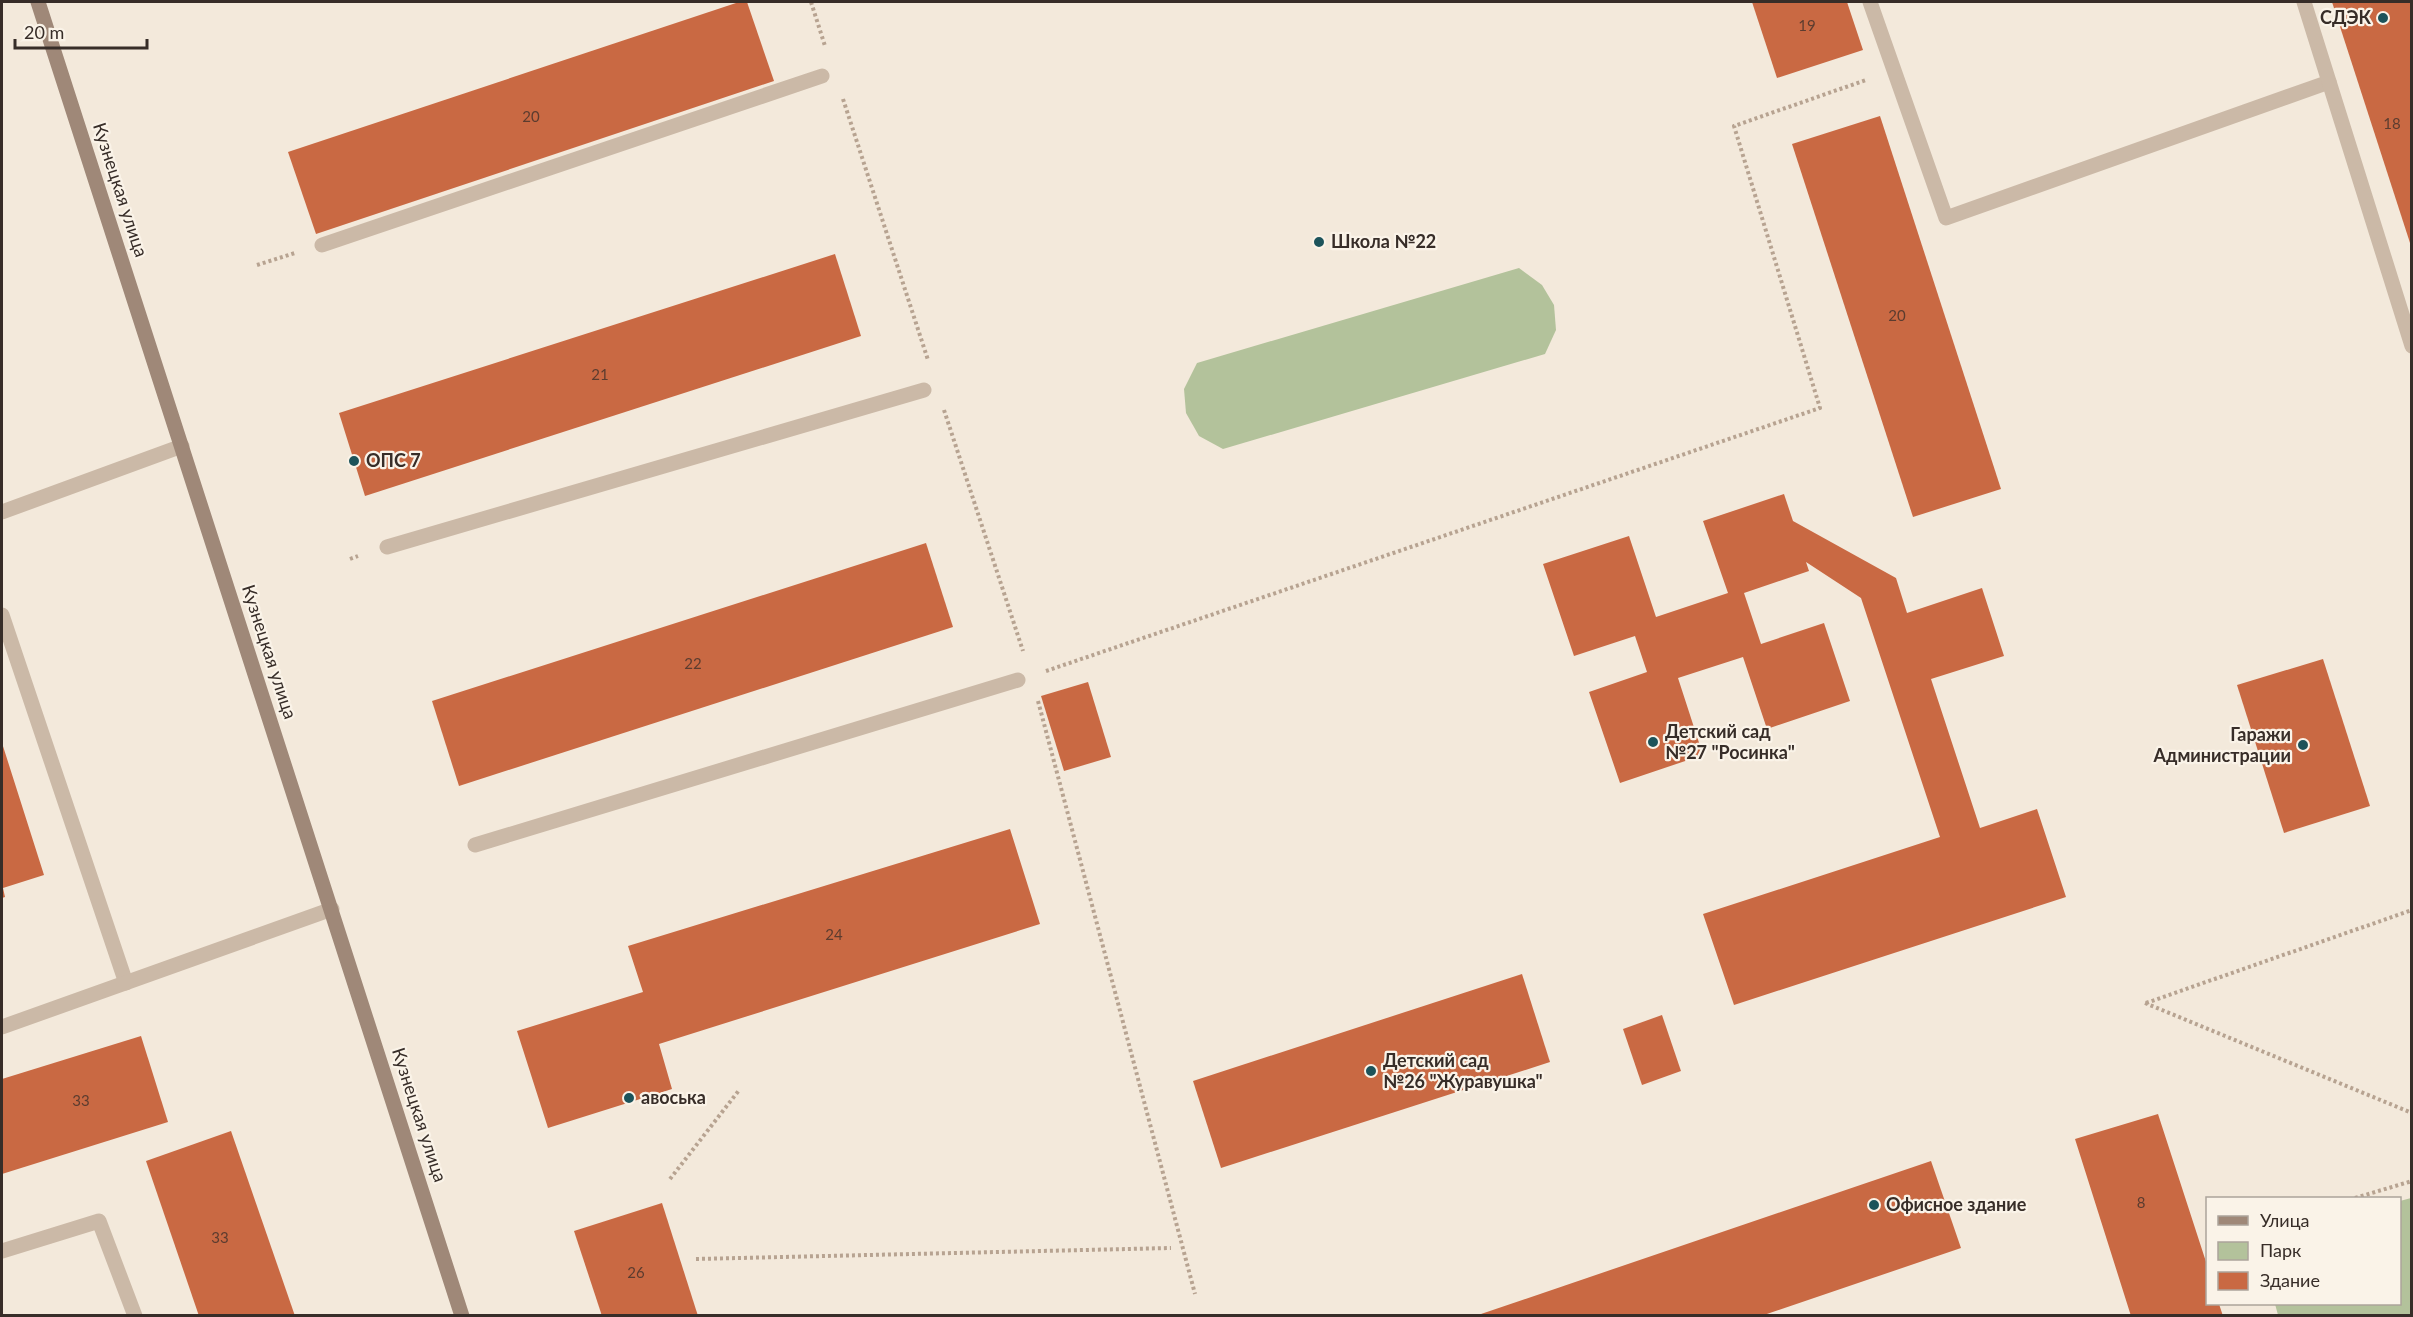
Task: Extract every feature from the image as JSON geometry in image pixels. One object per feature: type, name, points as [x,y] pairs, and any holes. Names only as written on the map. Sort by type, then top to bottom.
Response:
[{"type":"main road","name":"Кузнецкая улица","points":[[38,2],[462,1316]]},
{"type":"lane","points":[[1870,2],[1946,218],[2329,82]]},
{"type":"lane","points":[[2304,2],[2412,346]]},
{"type":"lane","points":[[321,245],[822,76]]},
{"type":"lane","points":[[387,547],[924,390]]},
{"type":"lane","points":[[2,512],[182,446]]},
{"type":"lane","points":[[2,615],[126,983]]},
{"type":"lane","points":[[475,845],[1025,678]]},
{"type":"lane","points":[[2,1027],[332,909]]},
{"type":"lane","points":[[2,1251],[99,1221],[135,1316]]},
{"type":"path","points":[[811,2],[825,46]]},
{"type":"path","points":[[1025,678],[1820,408],[1734,126],[1893,71]]},
{"type":"path","points":[[840,92],[928,362]]},
{"type":"path","points":[[257,265],[321,245]]},
{"type":"path","points":[[943,406],[1025,678],[1195,1294]]},
{"type":"path","points":[[2412,910],[2145,1003],[2412,1113]]},
{"type":"path","points":[[670,1179],[740,1089]]},
{"type":"path","points":[[2358,1197],[2412,1181]]},
{"type":"path","points":[[696,1258],[1171,1248]]},
{"type":"green space","points":[[1519,268],[1542,285],[1554,305],[1556,330],[1545,354],[1223,449],[1199,436],[1186,413],[1184,389],[1197,363]]},
{"type":"green space","points":[[2411,1198],[2411,1315],[2278,1315],[2275,1305],[2401,1305],[2401,1201]]},
{"type":"building","points":[[739,2],[747,2],[774,81],[316,234],[288,152]]},
{"type":"building","points":[[1752,2],[1847,2],[1863,50],[1777,78]]},
{"type":"building","points":[[2332,2],[2412,2],[2412,246],[2411,246]]},
{"type":"building","points":[[1880,116],[2001,489],[1913,517],[1792,144]]},
{"type":"building","points":[[835,254],[861,336],[365,496],[339,413]]},
{"type":"building","name":"Детский сад №27 \"Росинка\"","points":[[1784,494],[1793,521],[1896,578],[1907,613],[1982,588],[2004,656],[1931,679],[1980,828],[2037,809],[2066,897],[1734,1005],[1703,914],[1940,837],[1861,598],[1806,562],[1809,571],[1744,593],[1761,644],[1824,623],[1850,701],[1767,729],[1743,657],[1678,678],[1703,755],[1620,783],[1589,692],[1647,672],[1635,636],[1574,656],[1543,564],[1629,536],[1656,617],[1728,593],[1703,521]]},
{"type":"building","points":[[926,543],[953,627],[459,786],[432,701]]},
{"type":"building","name":"Гаражи Администрации","points":[[2323,659],[2370,806],[2284,833],[2237,685]]},
{"type":"building","points":[[1088,682],[1111,757],[1064,771],[1041,696]]},
{"type":"building","points":[[2,743],[44,875],[3,888],[5,897],[2,898]]},
{"type":"building","points":[[1010,829],[1040,924],[659,1044],[672,1089],[548,1128],[517,1031],[643,992],[628,946]]},
{"type":"building","name":"Детский сад №26 \"Журавушка\"","points":[[1522,974],[1550,1062],[1221,1168],[1193,1081]]},
{"type":"building","points":[[1662,1015],[1681,1071],[1642,1085],[1623,1029]]},
{"type":"building","points":[[141,1036],[168,1122],[2,1174],[2,1079]]},
{"type":"building","points":[[2158,1114],[2206,1262],[2206,1305],[2219,1305],[2223,1316],[2131,1316],[2075,1139]]},
{"type":"building","points":[[231,1131],[295,1316],[199,1316],[146,1161]]},
{"type":"building","name":"Офисное здание","points":[[1931,1161],[1961,1248],[1761,1316],[1481,1316],[1481,1314]]},
{"type":"building","points":[[662,1203],[698,1316],[602,1316],[574,1231]]},
{"type":"place","name":"СДЭК","points":[[2383,18]]},
{"type":"place","name":"Школа №22","points":[[1319,242]]},
{"type":"place","name":"ОПС 7","points":[[354,461]]},
{"type":"place","name":"Детский сад №27 \"Росинка\"","points":[[1653,742]]},
{"type":"place","name":"Гаражи Администрации","points":[[2303,745]]},
{"type":"place","name":"Детский сад №26 \"Журавушка\"","points":[[1371,1071]]},
{"type":"place","name":"авоська","points":[[629,1098]]},
{"type":"place","name":"Офисное здание","points":[[1874,1205]]}]
